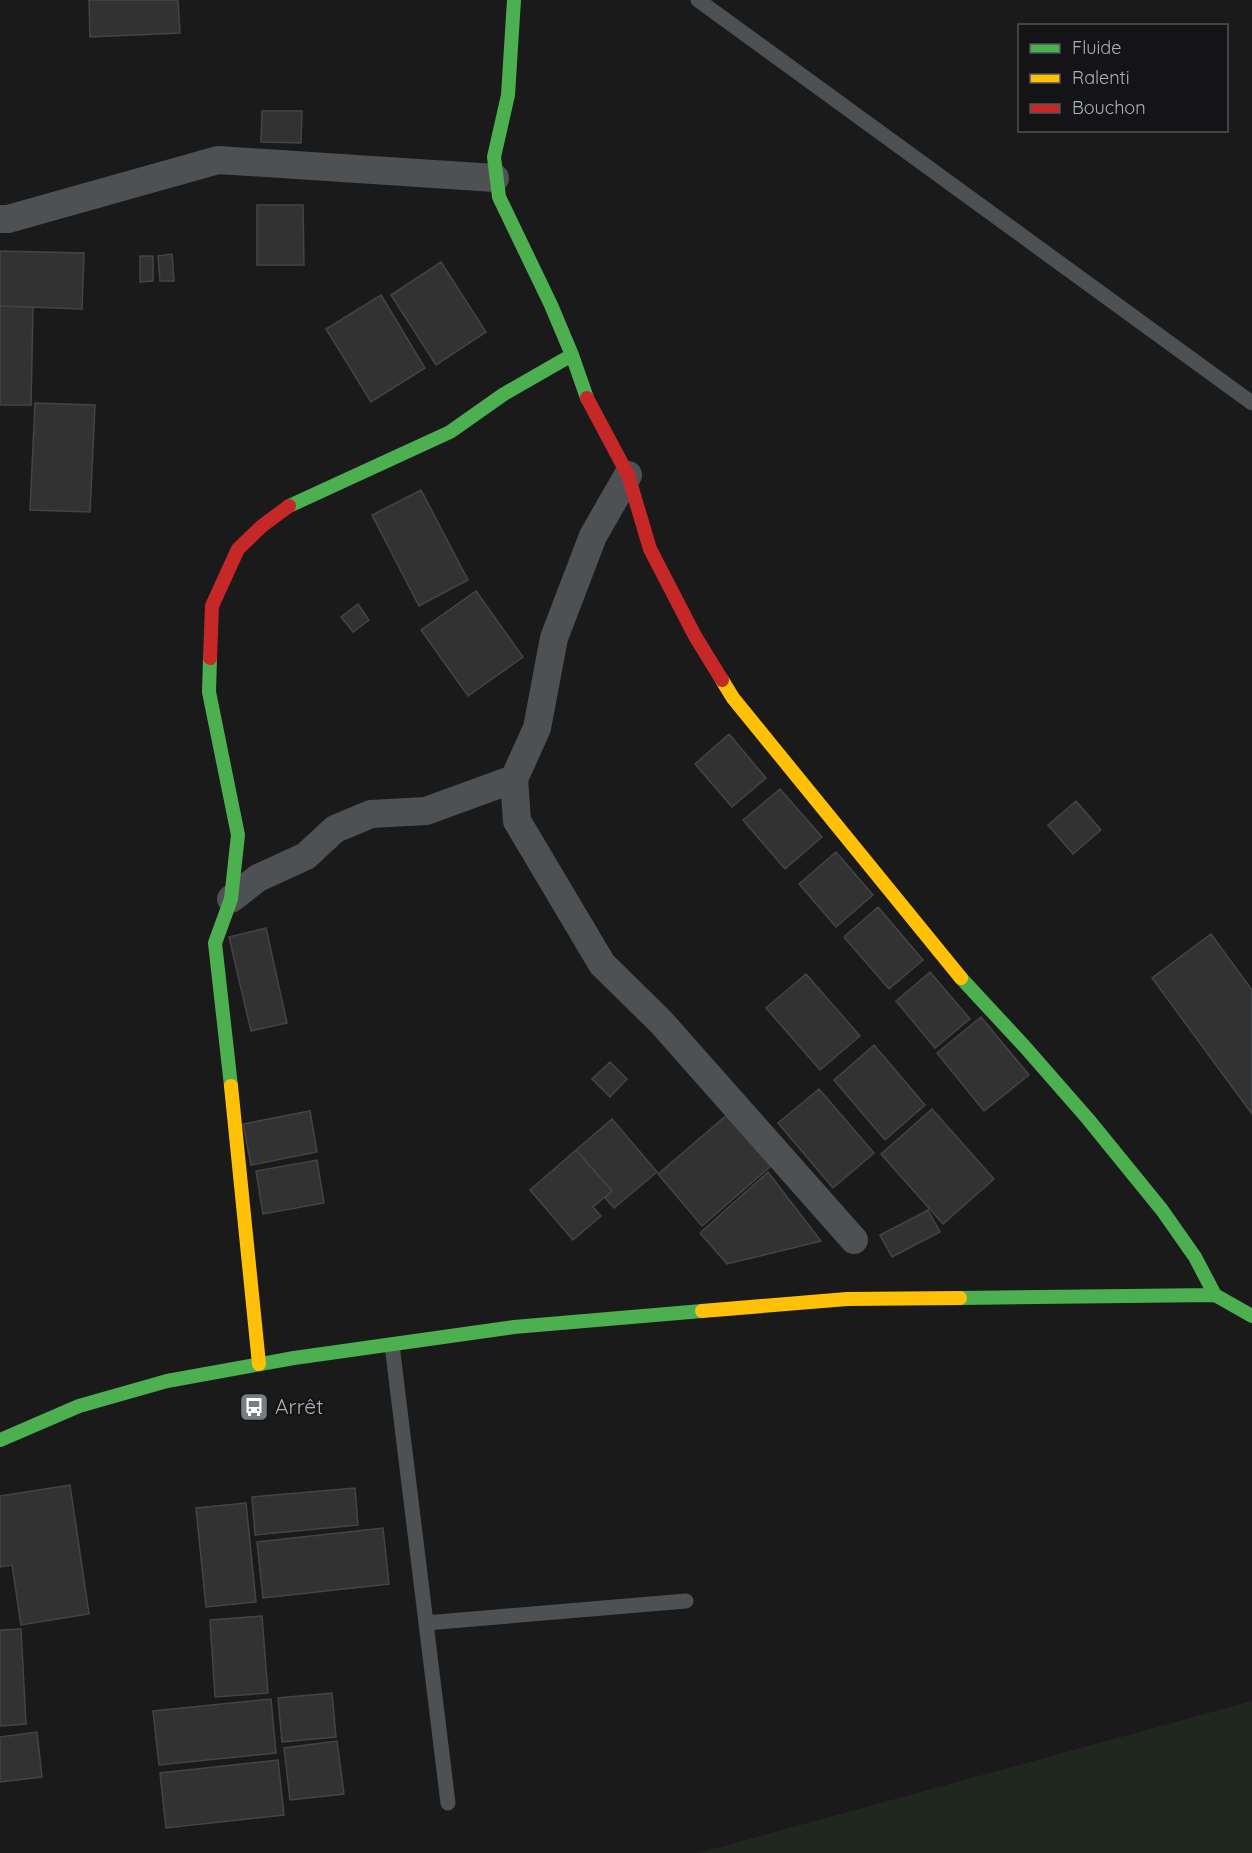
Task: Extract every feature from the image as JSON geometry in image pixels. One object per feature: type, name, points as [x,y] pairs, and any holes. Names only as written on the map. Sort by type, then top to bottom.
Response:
[{"type":"street","points":[[514,0],[508,95],[494,157],[499,196],[508,219],[533,264],[572,355],[585,394],[628,475],[650,549],[696,636],[733,698],[957,974],[1088,1119],[1162,1210],[1195,1257],[1215,1295]]},
{"type":"street","points":[[0,219],[8,219],[219,160],[495,178]]},
{"type":"street","points":[[259,1364],[224,1012],[214,943],[231,899],[238,835],[209,692],[212,606],[238,549],[262,526],[292,504],[450,432],[504,394],[572,355]]},
{"type":"street","points":[[628,475],[593,536],[554,638],[537,728],[514,779],[517,821],[602,964],[661,1022],[854,1240]]},
{"type":"street","points":[[231,899],[258,878],[306,856],[335,829],[344,825],[371,814],[426,811],[514,779]]},
{"type":"street","points":[[0,1440],[80,1406],[167,1381],[259,1364],[514,1327],[847,1299],[1215,1295],[1252,1316]]},
{"type":"lane","points":[[698,0],[1252,403]]},
{"type":"lane","points":[[392,1345],[448,1803]]},
{"type":"lane","points":[[426,1623],[686,1601]]},
{"type":"shaded area","points":[[1252,1701],[1252,1853],[698,1853]]},
{"type":"building","points":[[89,0],[178,0],[180,33],[90,37]]},
{"type":"building","points":[[262,111],[302,111],[301,143],[261,142]]},
{"type":"building","points":[[257,205],[303,205],[304,265],[257,265]]},
{"type":"building","points":[[0,251],[84,253],[82,309],[0,306]]},
{"type":"building","points":[[172,254],[174,281],[160,281],[158,256]]},
{"type":"building","points":[[140,256],[153,256],[153,281],[140,282]]},
{"type":"building","points":[[441,262],[486,332],[436,365],[391,295]]},
{"type":"building","points":[[381,295],[425,368],[371,402],[326,329]]},
{"type":"building","points":[[0,306],[33,307],[31,405],[0,405]]},
{"type":"building","points":[[35,403],[95,405],[90,512],[30,510]]},
{"type":"building","points":[[421,490],[468,580],[419,606],[372,515]]},
{"type":"building","points":[[476,591],[523,657],[468,696],[421,630]]},
{"type":"building","points":[[358,604],[369,620],[353,632],[341,617]]},
{"type":"building","points":[[729,734],[766,778],[732,807],[695,764]]},
{"type":"building","points":[[780,789],[822,837],[785,869],[743,820]]},
{"type":"building","points":[[1076,801],[1101,830],[1073,854],[1048,825]]},
{"type":"building","points":[[836,852],[873,895],[836,927],[799,884]]},
{"type":"building","points":[[878,907],[923,960],[889,989],[844,937]]},
{"type":"building","points":[[266,928],[287,1023],[251,1031],[229,937]]},
{"type":"building","points":[[1211,934],[1252,990],[1252,1114],[1152,978]]},
{"type":"building","points":[[930,972],[970,1019],[935,1048],[896,1001]]},
{"type":"building","points":[[806,974],[860,1036],[820,1070],[766,1008]]},
{"type":"building","points":[[981,1017],[1029,1075],[984,1111],[937,1053]]},
{"type":"building","points":[[874,1045],[925,1105],[885,1140],[834,1080]]},
{"type":"building","points":[[610,1062],[627,1079],[610,1097],[592,1079]]},
{"type":"building","points":[[819,1089],[874,1153],[833,1188],[778,1123]]},
{"type":"building","points":[[932,1109],[994,1179],[943,1224],[881,1154]]},
{"type":"building","points":[[310,1111],[317,1152],[251,1165],[243,1124]]},
{"type":"building","points":[[728,1114],[772,1165],[702,1226],[658,1174]]},
{"type":"building","points":[[612,1119],[657,1172],[614,1208],[605,1198],[612,1191],[576,1150]]},
{"type":"building","points":[[576,1150],[612,1191],[593,1207],[601,1216],[573,1240],[530,1190]]},
{"type":"building","points":[[317,1160],[324,1203],[263,1214],[256,1171]]},
{"type":"building","points":[[768,1172],[821,1241],[727,1264],[700,1233]]},
{"type":"building","points":[[928,1210],[940,1232],[892,1257],[880,1235]]},
{"type":"building","points":[[70,1485],[89,1614],[21,1625],[12,1565],[0,1567],[0,1496]]},
{"type":"building","points":[[355,1488],[358,1525],[255,1535],[252,1497]]},
{"type":"building","points":[[246,1503],[256,1602],[206,1607],[196,1508]]},
{"type":"building","points":[[383,1528],[389,1584],[263,1598],[257,1542]]},
{"type":"building","points":[[262,1616],[268,1693],[215,1697],[210,1620]]},
{"type":"building","points":[[21,1629],[26,1724],[0,1726],[0,1630]]},
{"type":"building","points":[[332,1693],[336,1737],[282,1742],[278,1698]]},
{"type":"building","points":[[271,1699],[276,1753],[159,1765],[153,1711]]},
{"type":"building","points":[[37,1732],[42,1777],[0,1782],[0,1737]]},
{"type":"building","points":[[337,1741],[344,1794],[290,1800],[284,1748]]},
{"type":"building","points":[[278,1760],[284,1815],[166,1828],[160,1773]]},
{"type":"traffic: fast","points":[[514,0],[508,95],[494,157],[499,197],[551,305],[587,398]]},
{"type":"traffic: fast","points":[[289,506],[450,432],[504,394],[572,355]]},
{"type":"traffic: fast","points":[[210,658],[209,692],[238,835],[231,899],[215,943],[231,1086]]},
{"type":"traffic: fast","points":[[961,978],[1088,1119],[1162,1210],[1195,1257],[1215,1295]]},
{"type":"traffic: fast","points":[[960,1298],[1215,1295],[1252,1316]]},
{"type":"traffic: fast","points":[[0,1440],[79,1406],[167,1381],[294,1358],[514,1327],[702,1311]]},
{"type":"traffic: slow","points":[[722,680],[733,698],[961,978]]},
{"type":"traffic: slow","points":[[231,1086],[259,1364]]},
{"type":"traffic: slow","points":[[702,1311],[847,1299],[960,1298]]},
{"type":"traffic: jam","points":[[587,398],[628,475],[650,549],[695,636],[722,680]]},
{"type":"traffic: jam","points":[[210,658],[212,606],[238,549],[262,526],[289,506]]},
{"type":"place","name":"Arrêt","points":[[254,1407]]}]
